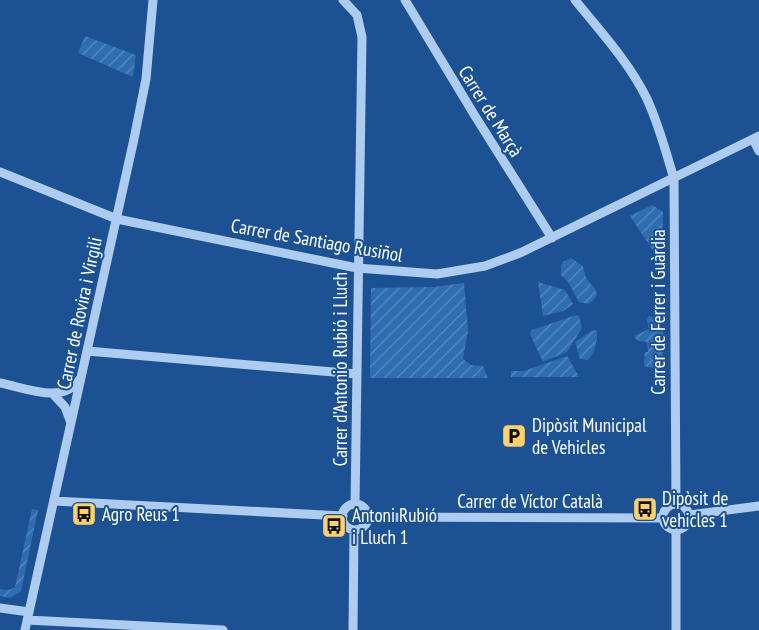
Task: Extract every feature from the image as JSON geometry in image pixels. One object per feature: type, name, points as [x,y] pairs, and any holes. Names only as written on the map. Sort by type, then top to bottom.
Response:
[{"type":"street","name":"Carrer de Rovira i Virgili","points":[[25,630],[117,219],[146,79],[153,0]]},
{"type":"street","name":"Carrer d'Antonio Rubió i Lluch","points":[[343,0],[357,15],[362,30],[355,504]]},
{"type":"street","name":"Carrer de Marçà","points":[[405,0],[552,238]]},
{"type":"street","name":"Carrer de Ferrer i Guàrdia","points":[[575,0],[619,54],[647,99],[660,132],[674,179],[676,504]]},
{"type":"street","name":"Carrer de Santiago Rusiñol","points":[[0,172],[117,219],[357,268],[436,274],[485,266],[520,254],[756,137]]},
{"type":"street","points":[[756,137],[759,151]]},
{"type":"street","points":[[88,351],[357,374]]},
{"type":"street","points":[[0,383],[54,394],[69,390],[75,385],[83,371]]},
{"type":"street","points":[[54,394],[66,407],[71,425]]},
{"type":"street","points":[[54,501],[343,516]]},
{"type":"street","points":[[355,504],[364,508],[368,517],[363,527],[354,530],[345,525],[343,516],[346,509],[355,504]]},
{"type":"street","points":[[676,504],[685,507],[689,515],[686,526],[676,531],[667,527],[663,518],[665,509],[676,504]]},
{"type":"street","points":[[689,515],[759,506]]},
{"type":"street","name":"Carrer de Víctor Català","points":[[368,517],[663,518]]},
{"type":"street","points":[[353,630],[354,530]]},
{"type":"street","points":[[676,531],[676,630]]},
{"type":"street","points":[[0,608],[28,616],[223,630]]},
{"type":"shaded area","points":[[85,36],[136,55],[133,77],[78,53]]},
{"type":"shaded area","points":[[652,205],[663,212],[662,256],[656,255],[630,216]]},
{"type":"shaded area","points":[[571,258],[583,266],[586,278],[595,289],[597,295],[588,304],[579,302],[568,282],[561,275],[563,262]]},
{"type":"shaded area","points":[[538,282],[565,290],[573,304],[563,311],[543,316]]},
{"type":"shaded area","points":[[464,283],[468,331],[463,359],[471,365],[483,366],[488,378],[370,378],[371,288],[434,287]]},
{"type":"shaded area","points":[[576,315],[579,316],[582,328],[567,352],[543,362],[530,334],[532,330]]},
{"type":"shaded area","points":[[649,316],[656,319],[657,329],[663,331],[663,377],[655,377],[654,368],[644,366],[645,352],[648,352],[647,342],[638,341],[634,336],[649,329],[647,320]]},
{"type":"shaded area","points":[[597,330],[592,354],[588,360],[580,359],[575,342],[591,331]]},
{"type":"shaded area","points":[[567,356],[579,377],[511,377],[511,371],[524,371]]},
{"type":"shaded area","points":[[32,509],[38,510],[21,591],[10,598],[0,596],[0,589],[9,590],[15,587]]},
{"type":"place","name":"Dipòsit Municipal de Vehicles","points":[[514,436]]},
{"type":"place","name":"Dipòsit de vehicles 1","points":[[645,509]]},
{"type":"place","name":"Agro Reus 1","points":[[84,514]]},
{"type":"place","name":"Antoni Rubió i Lluch 1","points":[[334,526]]}]
